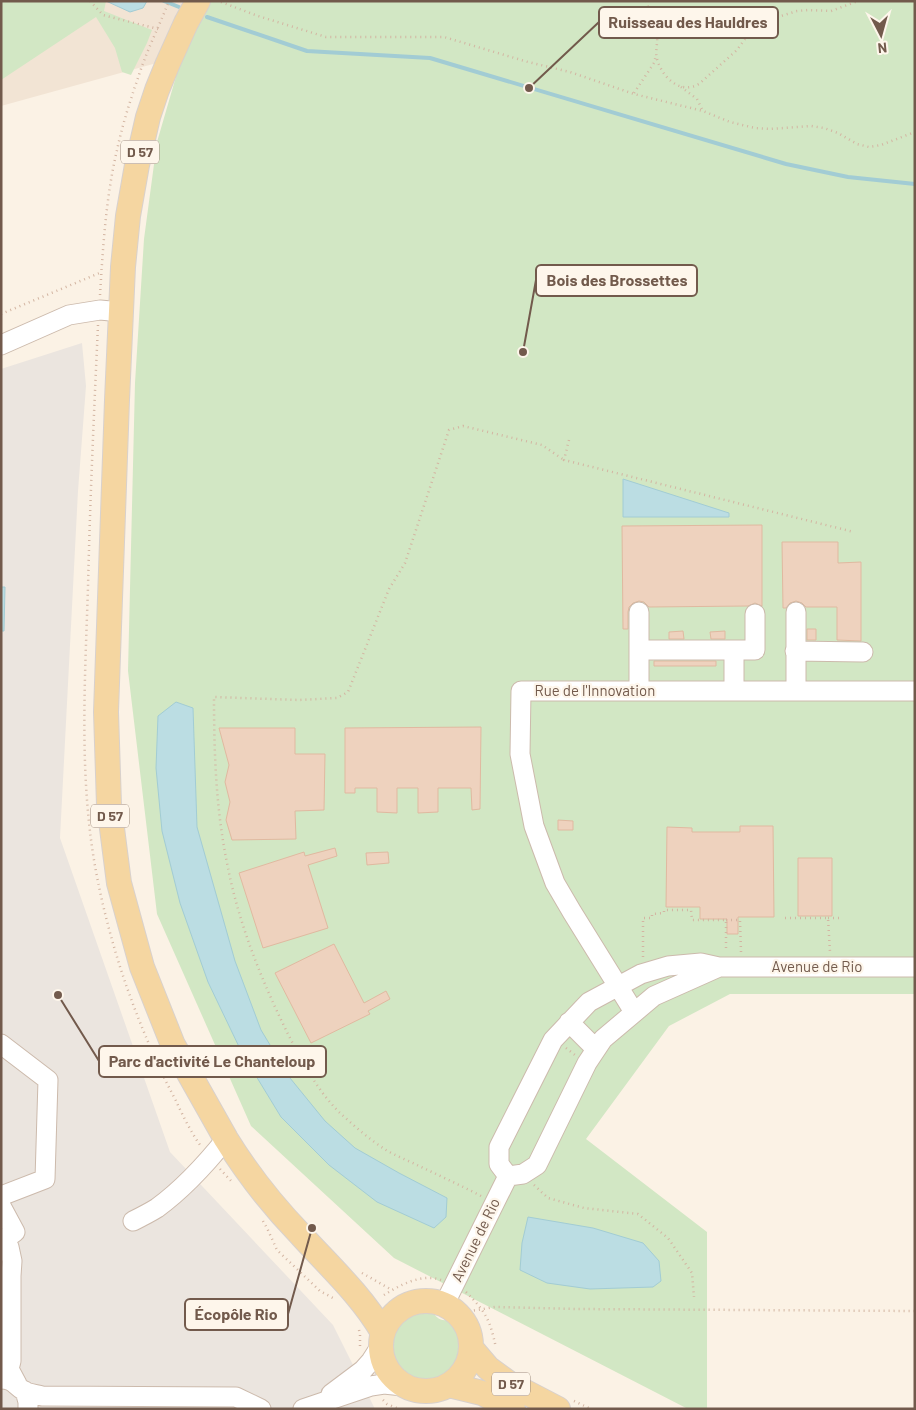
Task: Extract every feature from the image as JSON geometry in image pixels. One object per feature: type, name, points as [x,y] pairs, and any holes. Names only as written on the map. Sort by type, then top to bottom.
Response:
[{"type":"main road","name":"D 57","points":[[209,2],[186,22],[157,90],[137,165],[128,216],[123,267],[110,311],[116,400],[106,685],[109,805],[119,883],[142,967],[173,1045],[234,1153],[300,1234],[362,1303],[374,1345]]},
{"type":"main road","name":"D 57","points":[[325,1260],[381,1299],[406,1305]]},
{"type":"main road","points":[[421,1301],[458,1303],[469,1333],[472,1348],[468,1363],[461,1376],[449,1386],[434,1391],[418,1391],[403,1386],[391,1376],[374,1345],[388,1320],[406,1305],[421,1301]]},
{"type":"main road","name":"D 57","points":[[472,1348],[488,1368],[510,1384],[566,1405]]},
{"type":"main road","name":"D 57","points":[[449,1386],[482,1393],[513,1409]]},
{"type":"street","points":[[1,345],[69,315],[110,311]]},
{"type":"street","points":[[639,612],[639,690]]},
{"type":"street","points":[[796,612],[796,691]]},
{"type":"street","points":[[639,650],[755,650],[755,614]]},
{"type":"street","points":[[734,650],[734,691]]},
{"type":"street","points":[[795,651],[863,652]]},
{"type":"street","name":"Rue de l'Innovation","points":[[615,981],[555,882],[534,826],[520,754],[521,690],[915,691]]},
{"type":"street","name":"Avenue de Rio","points":[[508,1176],[523,1174],[537,1165],[591,1056],[603,1039],[654,996],[722,961]]},
{"type":"street","name":"Avenue de Rio","points":[[508,1176],[499,1164],[499,1147],[553,1040],[590,1002],[615,981],[668,966],[722,961],[915,967]]},
{"type":"street","points":[[615,981],[634,1012]]},
{"type":"street","points":[[569,1022],[591,1056]]},
{"type":"street","points":[[1,1044],[48,1080],[45,1179],[1,1196]]},
{"type":"street","points":[[132,1221],[155,1209],[175,1194],[211,1158],[226,1138]]},
{"type":"street","name":"Avenue de Rio","points":[[458,1303],[508,1176]]},
{"type":"street","points":[[1,1206],[15,1232],[2,1240],[9,1247],[12,1261],[11,1361],[9,1369],[13,1385],[42,1396],[236,1397],[261,1409]]},
{"type":"street","points":[[311,1406],[362,1370],[371,1361],[374,1345]]},
{"type":"street","points":[[311,1406],[372,1386],[384,1384],[403,1386]]},
{"type":"path","points":[[90,1],[103,15],[158,29]]},
{"type":"path","points":[[169,1],[142,68],[127,112],[109,188],[102,272],[110,311],[92,463],[85,681],[86,765],[95,864],[106,916],[136,1013],[156,1062],[198,1143],[233,1184]]},
{"type":"path","points":[[634,94],[654,63],[656,54],[657,36],[646,1]]},
{"type":"path","points":[[680,86],[694,86],[698,84],[737,50],[748,36],[781,16],[802,10],[831,11],[858,1]]},
{"type":"path","points":[[209,2],[326,37],[444,37],[528,62],[570,72],[634,94],[703,111],[730,122],[755,128],[770,129],[811,126],[824,128],[838,133],[857,144],[869,147],[881,145],[915,132]]},
{"type":"path","points":[[656,54],[664,74],[697,99],[703,111]]},
{"type":"path","points":[[1,314],[102,272]]},
{"type":"path","points":[[485,1198],[386,1150],[361,1131],[338,1111],[324,1094],[296,1049],[268,994],[255,960],[244,928],[227,864],[220,823],[217,786],[214,697],[300,700],[337,698],[348,692],[390,589],[406,564],[450,430],[463,426],[542,445],[564,460],[854,532]]},
{"type":"path","points":[[564,460],[569,440]]},
{"type":"path","points":[[643,963],[644,918],[652,918],[652,914],[664,913],[664,910],[691,910],[692,920],[740,920],[741,956]]},
{"type":"path","points":[[785,918],[843,918]]},
{"type":"path","points":[[828,918],[830,956]]},
{"type":"path","points":[[722,961],[726,920]]},
{"type":"path","points":[[553,1040],[591,1056]]},
{"type":"path","points":[[538,1180],[533,1184],[548,1198],[584,1208],[638,1214],[668,1238],[692,1273],[694,1297]]},
{"type":"path","points":[[262,1220],[277,1250],[320,1291],[335,1298]]},
{"type":"path","points":[[384,1294],[416,1279],[436,1278],[458,1303],[492,1328],[499,1356]]},
{"type":"path","points":[[458,1303],[466,1292],[462,1290]]},
{"type":"path","points":[[458,1303],[495,1307],[587,1309],[915,1311]]},
{"type":"path","points":[[358,1326],[360,1334],[374,1345]]},
{"type":"path","points":[[566,1405],[591,1409]]},
{"type":"shaded area","points":[[1,1],[209,1],[182,56],[1,106]]},
{"type":"shaded area","points":[[82,343],[86,386],[78,491],[60,838],[170,1152],[333,1325],[375,1409],[1,1409],[1,369]]},
{"type":"green space","points":[[1,1],[106,1],[104,11],[152,30],[131,75],[122,72],[115,48],[96,17],[1,80]]},
{"type":"green space","points":[[209,1],[915,1],[915,994],[730,994],[669,1026],[586,1139],[707,1232],[707,1409],[688,1409],[394,1258],[251,1126],[157,914],[128,671],[135,383],[144,239],[157,142],[182,56]]},
{"type":"green space","points":[[432,1310],[435,1316],[440,1319],[451,1319],[461,1335],[463,1351],[458,1364],[448,1375],[436,1382],[421,1384],[407,1380],[395,1368],[389,1352],[389,1343],[390,1335],[400,1320],[414,1312]]},
{"type":"water","points":[[106,1],[147,1],[143,8],[130,12]]},
{"type":"water","points":[[623,479],[729,513],[729,517],[623,517]]},
{"type":"water","points":[[1,587],[5,587],[4,631],[1,631]]},
{"type":"water","points":[[176,702],[193,708],[197,827],[235,961],[261,1030],[290,1078],[325,1121],[355,1148],[447,1198],[446,1217],[434,1228],[377,1202],[329,1165],[281,1117],[242,1053],[208,982],[180,903],[162,831],[156,768],[158,716]]},
{"type":"water","points":[[528,1217],[593,1228],[643,1243],[659,1261],[661,1281],[653,1287],[590,1289],[547,1283],[520,1270],[522,1243]]},
{"type":"building","points":[[762,525],[762,606],[755,603],[748,606],[649,607],[644,602],[639,601],[629,607],[628,629],[623,629],[622,526]]},
{"type":"building","points":[[782,542],[838,542],[838,563],[861,562],[861,641],[837,640],[837,607],[806,607],[796,601],[783,608]]},
{"type":"building","points":[[807,629],[816,629],[816,640],[807,640]]},
{"type":"building","points":[[683,631],[684,639],[669,639],[669,632]]},
{"type":"building","points":[[725,631],[725,639],[711,639],[710,632]]},
{"type":"building","points":[[654,661],[716,661],[716,666],[654,666]]},
{"type":"building","points":[[481,727],[480,809],[472,810],[471,788],[438,788],[438,812],[418,813],[418,788],[397,788],[397,813],[377,812],[377,788],[355,788],[355,793],[345,793],[345,728]]},
{"type":"building","points":[[219,728],[295,728],[295,754],[325,754],[324,810],[295,811],[296,839],[232,840],[226,820],[230,802],[225,782],[229,765]]},
{"type":"building","points":[[558,820],[573,821],[573,830],[558,830]]},
{"type":"building","points":[[740,826],[773,826],[774,917],[738,917],[738,934],[727,934],[727,919],[700,919],[700,907],[666,907],[667,827],[692,828],[692,832],[740,832]]},
{"type":"building","points":[[335,848],[337,856],[308,865],[328,928],[263,948],[239,873],[304,852],[305,856]]},
{"type":"building","points":[[388,852],[389,863],[367,865],[366,853]]},
{"type":"building","points":[[798,858],[832,858],[832,916],[798,916]]},
{"type":"building","points":[[334,944],[364,1003],[386,991],[390,999],[368,1011],[370,1014],[311,1043],[275,973]]},
{"type":"waterway","points":[[164,1],[179,7]]},
{"type":"waterway","points":[[207,17],[307,51],[430,58],[786,164],[848,177],[915,184]]},
{"type":"place","name":"Ruisseau des Hauldres","points":[[529,88]]},
{"type":"place","name":"Bois des Brossettes","points":[[523,352]]},
{"type":"place","name":"Parc d'activité Le Chanteloup","points":[[58,995]]},
{"type":"place","name":"Écopôle Rio","points":[[312,1228]]}]
